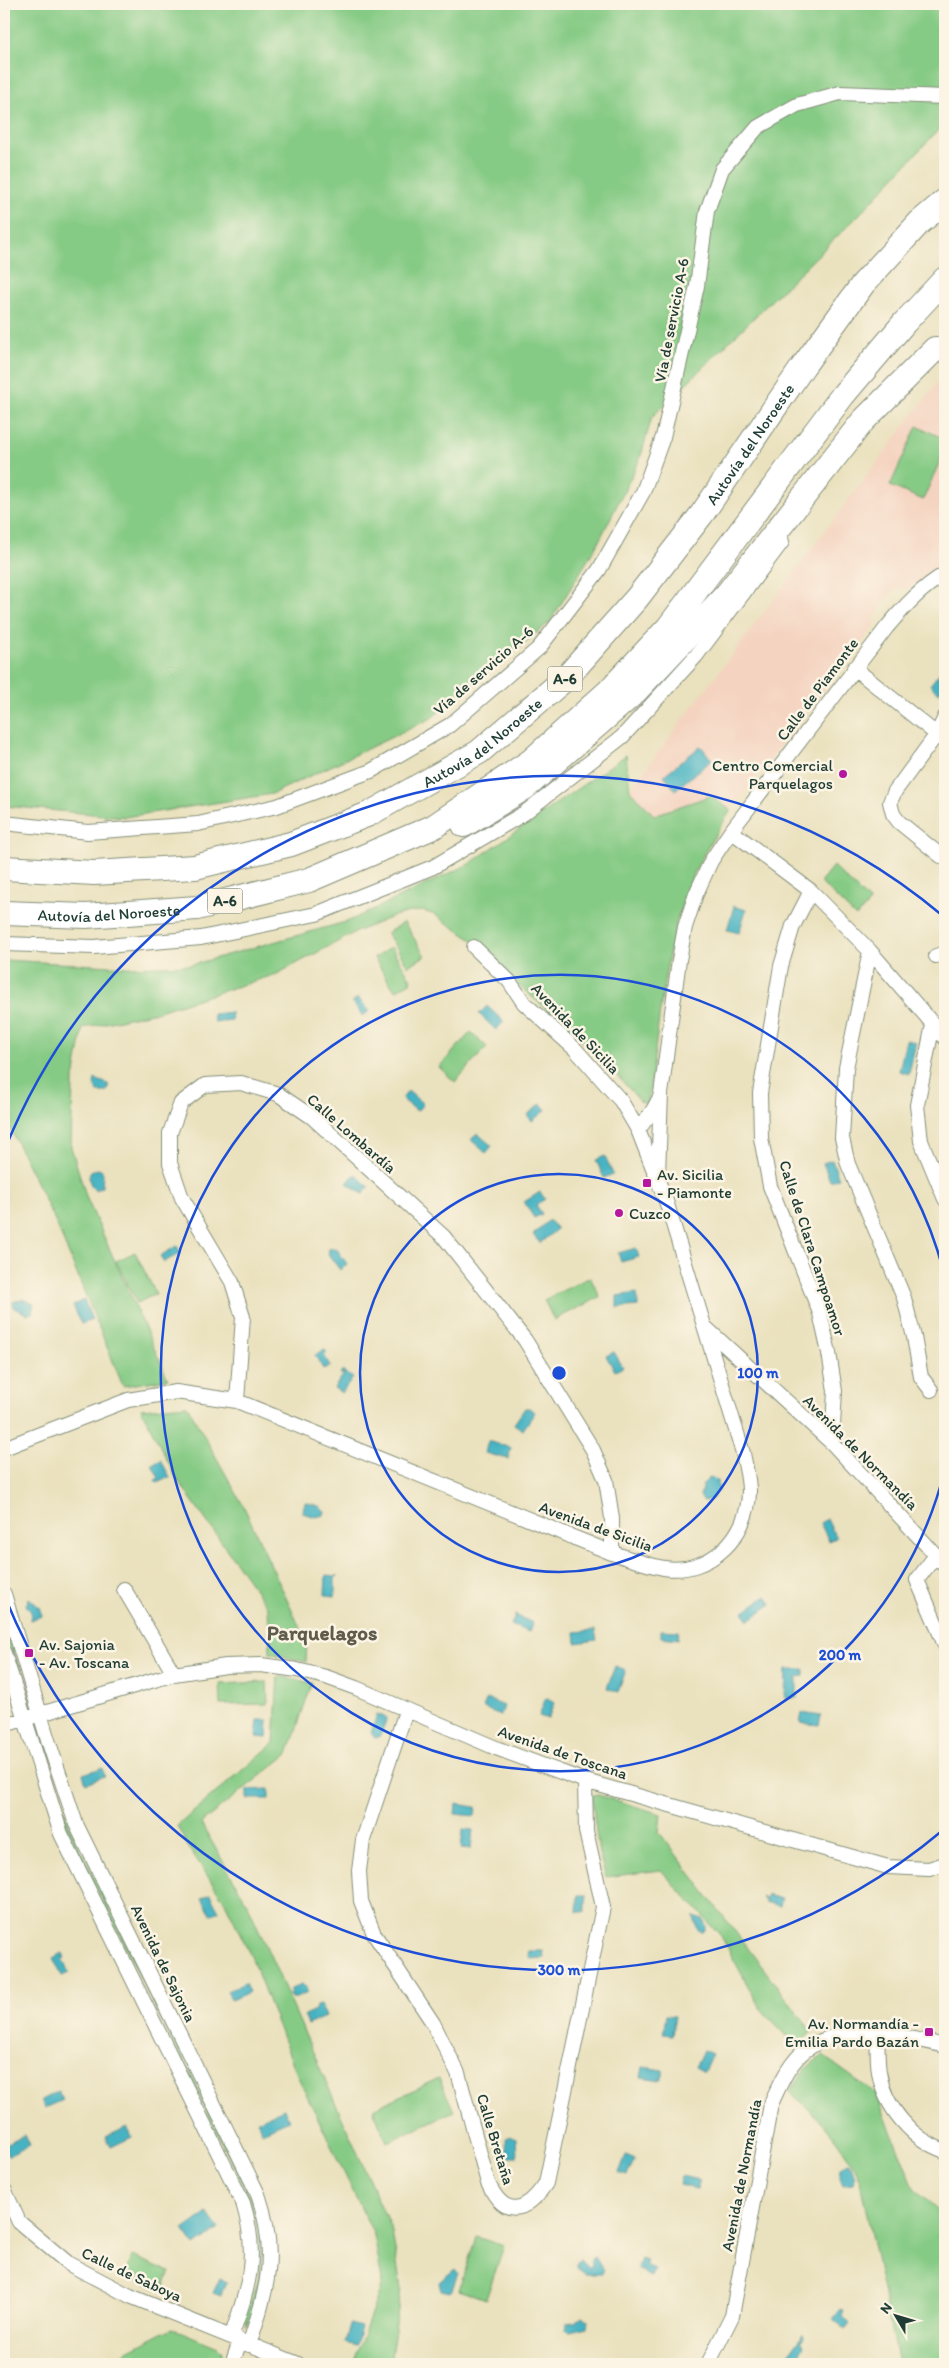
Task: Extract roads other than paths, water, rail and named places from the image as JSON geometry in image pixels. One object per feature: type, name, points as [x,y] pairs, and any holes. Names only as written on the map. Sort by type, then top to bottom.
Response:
[{"type":"highway","name":"Autovía del Noroeste","points":[[4,868],[94,873],[195,867],[291,844],[369,814],[479,752],[566,678],[637,598],[702,514],[804,364],[863,284],[919,223],[945,201]]},
{"type":"highway","name":"Autovía del Noroeste","points":[[4,914],[86,916],[197,908],[309,880],[434,827],[531,761],[610,691],[668,628],[843,395],[904,322],[945,278]]},
{"type":"highway","points":[[434,827],[458,828],[526,787],[633,694],[727,594],[862,422],[940,344]]},
{"type":"street","name":"Vía de servicio A-6","points":[[4,823],[88,832],[198,824],[277,806],[371,771],[450,725],[539,648],[599,570],[643,492],[663,438],[698,286],[707,211],[722,169],[758,127],[797,105],[840,93],[945,97]]},
{"type":"street","points":[[4,944],[94,947],[201,938],[316,914],[433,867],[523,814],[622,737],[696,656],[870,425],[940,344]]},
{"type":"street","name":"Calle de Piamonte","points":[[658,1179],[661,1094],[685,927],[696,894],[711,861],[731,831],[854,668],[908,602],[935,579],[945,574]]},
{"type":"street","points":[[854,668],[941,738]]},
{"type":"street","points":[[941,856],[899,822],[893,814],[890,802],[895,791],[941,738],[945,717]]},
{"type":"street","points":[[731,831],[810,891],[870,951],[945,1038]]},
{"type":"street","name":"Calle de Clara Campoamor","points":[[810,891],[793,926],[781,966],[760,1093],[761,1138],[770,1186],[820,1313],[824,1329],[834,1392],[832,1443]]},
{"type":"street","name":"Avenida de Sicilia","points":[[4,1448],[128,1400],[176,1392],[237,1401],[612,1553],[665,1568],[693,1566],[719,1556],[736,1538],[746,1512],[749,1491],[743,1453],[658,1179],[638,1130],[621,1100],[575,1050],[524,1003],[509,981],[474,947]]},
{"type":"street","points":[[870,951],[846,1068],[842,1138],[848,1164],[904,1298],[922,1377],[931,1390]]},
{"type":"street","points":[[933,1024],[917,1105],[921,1141],[945,1199]]},
{"type":"street","name":"Calle Lombardía","points":[[237,1401],[243,1317],[232,1282],[182,1198],[170,1163],[170,1133],[180,1103],[205,1085],[241,1083],[278,1094],[312,1117],[444,1237],[525,1340],[593,1450],[606,1480],[612,1518],[612,1553]]},
{"type":"street","name":"Calle de Piamonte","points":[[638,1130],[653,1110],[661,1094]]},
{"type":"street","name":"Avenida de Normandía","points":[[704,1326],[832,1443],[945,1565]]},
{"type":"street","points":[[936,1554],[917,1580],[945,1645]]},
{"type":"street","points":[[124,1589],[174,1674]]},
{"type":"street","name":"Avenida de Sajonia","points":[[4,1594],[76,1824],[258,2194],[267,2219],[270,2253],[268,2281],[240,2341]]},
{"type":"street","points":[[4,1653],[61,1834],[243,2203],[251,2242],[251,2268],[240,2341],[232,2364]]},
{"type":"street","name":"Avenida de Toscana","points":[[4,1725],[174,1674],[261,1665],[297,1670],[326,1677],[356,1688],[496,1748],[584,1781],[888,1867],[929,1869],[945,1864]]},
{"type":"street","name":"Calle Bretaña","points":[[406,1711],[363,1840],[359,1871],[361,1901],[374,1934],[433,2023],[458,2073],[488,2182],[494,2196],[507,2207],[520,2207],[535,2200],[546,2184],[603,1907],[586,1831],[584,1781]]},
{"type":"street","points":[[877,2034],[879,2073],[893,2108],[911,2131],[945,2151]]},
{"type":"street","name":"Avenida de Normandía","points":[[708,2364],[732,2316],[771,2104],[786,2074],[806,2050],[832,2036],[877,2034],[945,2046]]},
{"type":"street","name":"Calle de Saboya","points":[[4,2188],[19,2222]]},
{"type":"street","name":"Calle de Saboya","points":[[4,2213],[19,2222],[69,2264],[130,2296],[240,2341]]},
{"type":"street","points":[[240,2341],[298,2364]]},
{"type":"water","points":[[944,667],[945,684],[939,693],[930,685]]},
{"type":"water","points":[[701,746],[712,760],[675,790],[664,775]]},
{"type":"water","points":[[734,906],[746,910],[739,933],[727,930]]},
{"type":"water","points":[[358,998],[369,1011],[363,1016],[352,1002]]},
{"type":"water","points":[[487,1006],[504,1022],[496,1030],[479,1014]]},
{"type":"water","points":[[231,1012],[232,1020],[214,1022],[213,1014]]},
{"type":"water","points":[[906,1040],[916,1042],[909,1074],[899,1071]]},
{"type":"water","points":[[95,1079],[108,1084],[109,1089],[105,1092],[98,1092],[94,1085]]},
{"type":"water","points":[[408,1091],[423,1104],[417,1111],[402,1099]]},
{"type":"water","points":[[541,1104],[546,1110],[532,1121],[527,1115]]},
{"type":"water","points":[[477,1133],[492,1146],[486,1153],[471,1140]]},
{"type":"water","points":[[605,1156],[613,1174],[604,1178],[596,1160]]},
{"type":"water","points":[[832,1160],[839,1178],[830,1181],[823,1163]]},
{"type":"water","points":[[97,1169],[103,1173],[102,1187],[96,1190],[91,1184],[89,1176],[91,1172]]},
{"type":"water","points":[[355,1174],[369,1187],[363,1194],[347,1183]]},
{"type":"water","points":[[540,1192],[545,1199],[536,1205],[542,1214],[534,1218],[524,1202]]},
{"type":"water","points":[[549,1220],[557,1229],[540,1243],[533,1235]]},
{"type":"water","points":[[177,1246],[181,1253],[164,1262],[160,1256]]},
{"type":"water","points":[[336,1248],[347,1264],[340,1270],[328,1254],[329,1249]]},
{"type":"water","points":[[636,1248],[639,1257],[621,1262],[618,1253]]},
{"type":"water","points":[[637,1293],[638,1306],[617,1308],[617,1296]]},
{"type":"water","points":[[22,1299],[34,1304],[32,1313],[27,1314],[14,1308],[13,1302]]},
{"type":"water","points":[[84,1300],[92,1320],[81,1324],[73,1305]]},
{"type":"water","points":[[325,1350],[327,1353],[324,1355],[330,1366],[323,1369],[315,1355]]},
{"type":"water","points":[[614,1352],[623,1367],[615,1371],[606,1356]]},
{"type":"water","points":[[342,1371],[353,1378],[342,1393],[334,1388],[344,1374],[340,1374]]},
{"type":"water","points":[[525,1408],[535,1412],[523,1430],[514,1424]]},
{"type":"water","points":[[488,1441],[511,1448],[508,1459],[485,1453]]},
{"type":"water","points":[[161,1460],[170,1477],[157,1483],[155,1480],[159,1478],[152,1465]]},
{"type":"water","points":[[710,1477],[718,1481],[719,1490],[712,1499],[704,1501],[700,1496],[703,1484]]},
{"type":"water","points":[[305,1502],[319,1506],[325,1511],[324,1515],[316,1517],[302,1513]]},
{"type":"water","points":[[827,1519],[836,1538],[829,1541],[820,1523]]},
{"type":"water","points":[[326,1575],[338,1576],[335,1578],[335,1596],[325,1595]]},
{"type":"water","points":[[766,1596],[772,1604],[749,1620],[743,1612]]},
{"type":"water","points":[[29,1598],[39,1607],[42,1616],[30,1620],[31,1612],[26,1605]]},
{"type":"water","points":[[515,1615],[533,1623],[529,1632],[511,1625]]},
{"type":"water","points":[[595,1630],[597,1640],[576,1643],[575,1632]]},
{"type":"water","points":[[661,1630],[679,1631],[678,1639],[661,1637]]},
{"type":"water","points":[[615,1666],[626,1670],[618,1692],[607,1688]]},
{"type":"water","points":[[786,1669],[804,1669],[804,1676],[797,1677],[797,1698],[785,1698]]},
{"type":"water","points":[[548,1698],[554,1703],[548,1719],[539,1716],[545,1700]]},
{"type":"water","points":[[487,1699],[504,1706],[501,1715],[483,1708]]},
{"type":"water","points":[[802,1713],[821,1716],[819,1725],[800,1723]]},
{"type":"water","points":[[377,1714],[387,1718],[380,1736],[375,1738],[371,1733]]},
{"type":"water","points":[[258,1720],[268,1720],[267,1738],[256,1737]]},
{"type":"water","points":[[102,1768],[105,1776],[86,1783],[83,1774]]},
{"type":"water","points":[[269,1789],[269,1799],[247,1799],[247,1790]]},
{"type":"water","points":[[456,1804],[476,1807],[475,1816],[455,1814]]},
{"type":"water","points":[[463,1829],[473,1830],[471,1849],[461,1848]]},
{"type":"water","points":[[210,1894],[219,1911],[211,1915],[202,1898]]},
{"type":"water","points":[[578,1895],[587,1895],[585,1912],[577,1912]]},
{"type":"water","points":[[767,1895],[782,1899],[780,1906],[765,1902],[766,1899],[762,1897],[766,1898]]},
{"type":"water","points":[[694,1916],[703,1919],[706,1926],[705,1930],[701,1932],[697,1929]]},
{"type":"water","points":[[529,1951],[543,1951],[544,1958],[530,1959]]},
{"type":"water","points":[[63,1953],[65,1958],[62,1959],[69,1973],[62,1976],[53,1958]]},
{"type":"water","points":[[245,1983],[249,1992],[231,2000],[227,1991]]},
{"type":"water","points":[[301,1985],[306,1987],[307,1993],[297,1998],[292,1998],[290,1994],[291,1989]]},
{"type":"water","points":[[320,2005],[326,2016],[308,2025],[304,2015],[315,2010],[316,2006]]},
{"type":"water","points":[[666,2015],[675,2016],[672,2035],[663,2034]]},
{"type":"water","points":[[703,2050],[712,2054],[704,2072],[695,2067]]},
{"type":"water","points":[[643,2067],[663,2070],[661,2080],[641,2077]]},
{"type":"water","points":[[58,2091],[63,2100],[45,2108],[41,2100]]},
{"type":"water","points":[[284,2109],[289,2120],[262,2132],[257,2121]]},
{"type":"water","points":[[127,2127],[132,2137],[111,2147],[106,2137]]},
{"type":"water","points":[[25,2135],[30,2145],[8,2156],[4,2146]]},
{"type":"water","points":[[509,2135],[516,2138],[517,2157],[507,2157],[506,2139]]},
{"type":"water","points":[[626,2155],[635,2159],[627,2176],[619,2173]]},
{"type":"water","points":[[849,2163],[854,2177],[853,2184],[843,2185],[839,2177],[840,2167]]},
{"type":"water","points":[[681,2176],[700,2180],[697,2189],[679,2185]]},
{"type":"water","points":[[207,2213],[219,2229],[195,2246],[183,2230]]},
{"type":"water","points":[[595,2257],[603,2270],[602,2274],[585,2274],[577,2268],[577,2262],[580,2260],[587,2267],[590,2267],[592,2259]]},
{"type":"water","points":[[641,2259],[647,2261],[645,2265],[655,2269],[652,2276],[637,2269]]},
{"type":"water","points":[[455,2269],[458,2273],[452,2290],[450,2292],[441,2290],[439,2282]]},
{"type":"water","points":[[220,2278],[227,2282],[221,2296],[213,2293]]},
{"type":"water","points":[[841,2309],[844,2310],[842,2316],[851,2324],[846,2330],[833,2319]]},
{"type":"water","points":[[582,2316],[588,2319],[587,2327],[570,2331],[566,2330],[567,2323],[575,2322]]},
{"type":"water","points":[[350,2324],[361,2327],[356,2346],[345,2343]]},
{"type":"water","points":[[803,2334],[804,2337],[800,2342],[804,2345],[795,2363],[788,2355]]},
{"type":"place","name":"Centro Comercial Parquelagos","points":[[843,774]]},
{"type":"place","name":"Av. Sicilia - Piamonte","points":[[647,1183]]},
{"type":"place","name":"Cuzco","points":[[619,1213]]},
{"type":"place","name":"Av. Sajonia - Av. Toscana","points":[[29,1653]]},
{"type":"place","name":"Av. Normandía - Emilia Pardo Bazán","points":[[929,2032]]},
{"type":"district","name":"Parquelagos","points":[[322,1633]]}]
